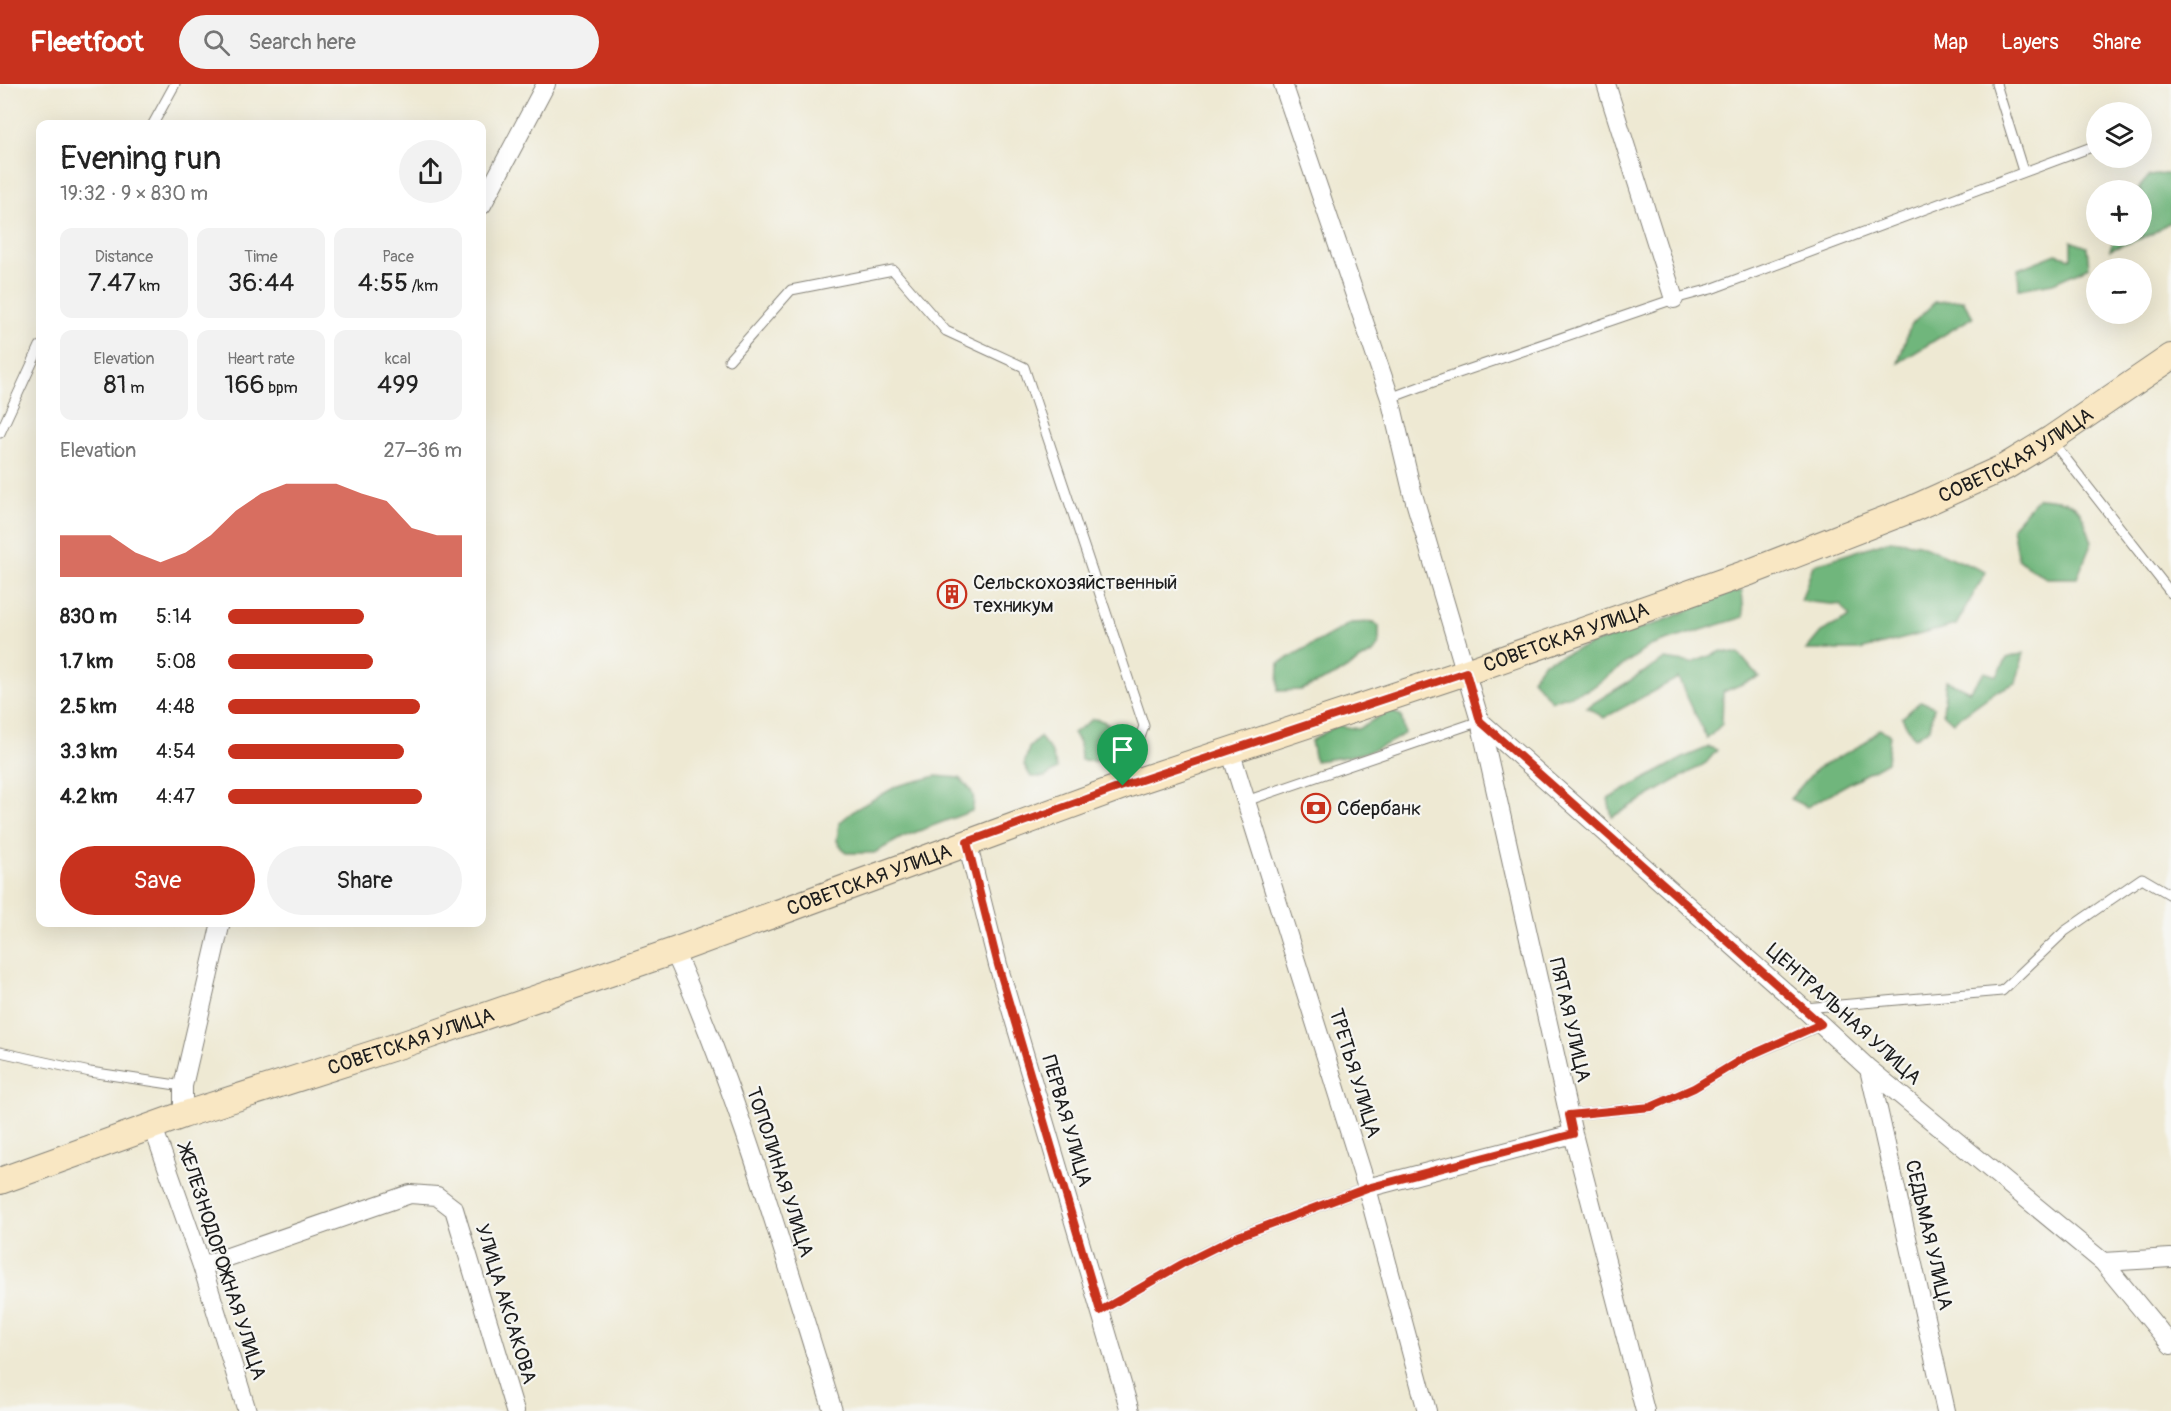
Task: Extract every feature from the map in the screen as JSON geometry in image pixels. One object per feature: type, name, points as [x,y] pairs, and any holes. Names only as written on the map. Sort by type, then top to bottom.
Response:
[{"type":"main road","name":"СОВЕТСКАЯ УЛИЦА","points":[[0,1181],[183,1115],[407,1043],[674,951],[1123,786],[1466,672],[1750,572],[1912,509],[2005,467],[2051,439],[2171,357]]},
{"type":"street","points":[[486,197],[546,84]]},
{"type":"street","name":"ПЯТАЯ УЛИЦА","points":[[1283,84],[1390,398],[1412,491],[1480,721],[1573,1134],[1645,1411]]},
{"type":"street","points":[[1606,84],[1674,298]]},
{"type":"street","name":"ЦЕНТРАЛЬНАЯ УЛИЦА","points":[[1480,721],[1869,1069],[2103,1262],[2171,1346]]},
{"type":"street","name":"ТРЕТЬЯ УЛИЦА","points":[[1230,750],[1367,1188],[1426,1411]]},
{"type":"street","name":"ПЕРВАЯ УЛИЦА","points":[[967,842],[998,965],[1130,1411]]},
{"type":"street","points":[[183,1115],[183,1086],[220,927]]},
{"type":"street","name":"ТОПОЛИНАЯ УЛИЦА","points":[[674,951],[701,1010],[746,1134],[833,1411]]},
{"type":"street","name":"СЕДЬМАЯ УЛИЦА","points":[[1869,1069],[1946,1411]]},
{"type":"street","name":"ЖЕЛЕЗНОДОРОЖНАЯ УЛИЦА","points":[[153,1126],[202,1266],[247,1411]]},
{"type":"street","points":[[1367,1188],[1573,1134]]},
{"type":"street","name":"УЛИЦА АКСАКОВА","points":[[202,1266],[410,1194],[437,1196],[454,1209],[515,1411]]},
{"type":"street","points":[[2103,1262],[2171,1258]]},
{"type":"lane","points":[[155,120],[175,84]]},
{"type":"lane","points":[[1996,84],[2023,171]]},
{"type":"lane","points":[[1390,398],[1674,298],[1711,290],[2086,149]]},
{"type":"lane","points":[[729,360],[791,290],[893,270],[946,331],[1024,367],[1144,726],[1123,786]]},
{"type":"lane","points":[[0,433],[36,355]]},
{"type":"lane","points":[[2051,439],[2171,593]]},
{"type":"lane","points":[[1246,801],[1480,721]]},
{"type":"lane","points":[[1803,1008],[2002,991],[2065,931],[2142,878],[2171,895]]},
{"type":"lane","points":[[1569,1115],[1651,1107],[1694,1088],[1744,1058],[1821,1024]]},
{"type":"lane","points":[[0,1052],[90,1072],[183,1086]]},
{"type":"lane","points":[[1100,1311],[1182,1264],[1236,1237],[1367,1188]]},
{"type":"green space","points":[[2171,173],[2171,221],[2152,234],[2152,180],[2146,180],[2149,176]]},
{"type":"green space","points":[[2071,241],[2087,247],[2086,268],[2053,283],[2019,289],[2018,269],[2056,254],[2071,258]]},
{"type":"green space","points":[[1963,300],[1973,317],[1898,363],[1910,326],[1935,302]]},
{"type":"green space","points":[[2038,498],[2070,503],[2076,507],[2084,520],[2092,542],[2077,578],[2046,578],[2018,560],[2012,527]]},
{"type":"green space","points":[[1891,540],[1919,544],[1986,572],[1956,625],[1860,650],[1806,650],[1821,632],[1850,617],[1840,605],[1801,601],[1813,565]]},
{"type":"green space","points":[[1742,591],[1744,617],[1650,646],[1590,689],[1552,701],[1532,679],[1544,662],[1658,623],[1729,593]]},
{"type":"green space","points":[[1373,622],[1379,626],[1379,644],[1374,652],[1336,675],[1301,690],[1278,691],[1279,663],[1351,623]]},
{"type":"green space","points":[[1722,651],[1739,654],[1759,677],[1723,692],[1722,724],[1707,739],[1678,678],[1604,718],[1587,707],[1665,659],[1692,663]]},
{"type":"green space","points":[[2024,653],[2016,683],[1995,692],[1953,722],[1943,713],[1946,680],[1969,691],[1985,672],[1997,676],[2007,658]]},
{"type":"green space","points":[[1921,701],[1934,707],[1930,728],[1914,738],[1902,718]]},
{"type":"green space","points":[[1390,710],[1401,716],[1405,733],[1395,740],[1374,750],[1315,761],[1311,741],[1337,725],[1358,729]]},
{"type":"green space","points":[[1093,719],[1106,722],[1112,728],[1119,750],[1104,762],[1081,760],[1080,744],[1073,733]]},
{"type":"green space","points":[[1879,729],[1890,734],[1887,762],[1807,807],[1790,799],[1816,769],[1865,743]]},
{"type":"green space","points":[[1040,737],[1051,751],[1057,769],[1045,777],[1031,777],[1024,765],[1029,748]]},
{"type":"green space","points":[[1709,747],[1717,750],[1706,763],[1612,817],[1608,799],[1685,757]]},
{"type":"green space","points":[[936,776],[960,778],[972,793],[974,800],[972,811],[903,837],[874,853],[846,853],[837,841],[839,823],[856,809],[897,786]]},
{"type":"place","name":"Сельскохозяйственный техникум","points":[[952,594]]},
{"type":"place","name":"Сбербанк","points":[[1316,808]]},
{"type":"route","points":[[1466,672],[1480,721],[1821,1024],[1744,1058],[1694,1088],[1651,1107],[1569,1115],[1573,1134],[1367,1188],[1236,1237],[1182,1264],[1100,1311],[998,965],[967,842],[1123,786],[1466,672]]}]
